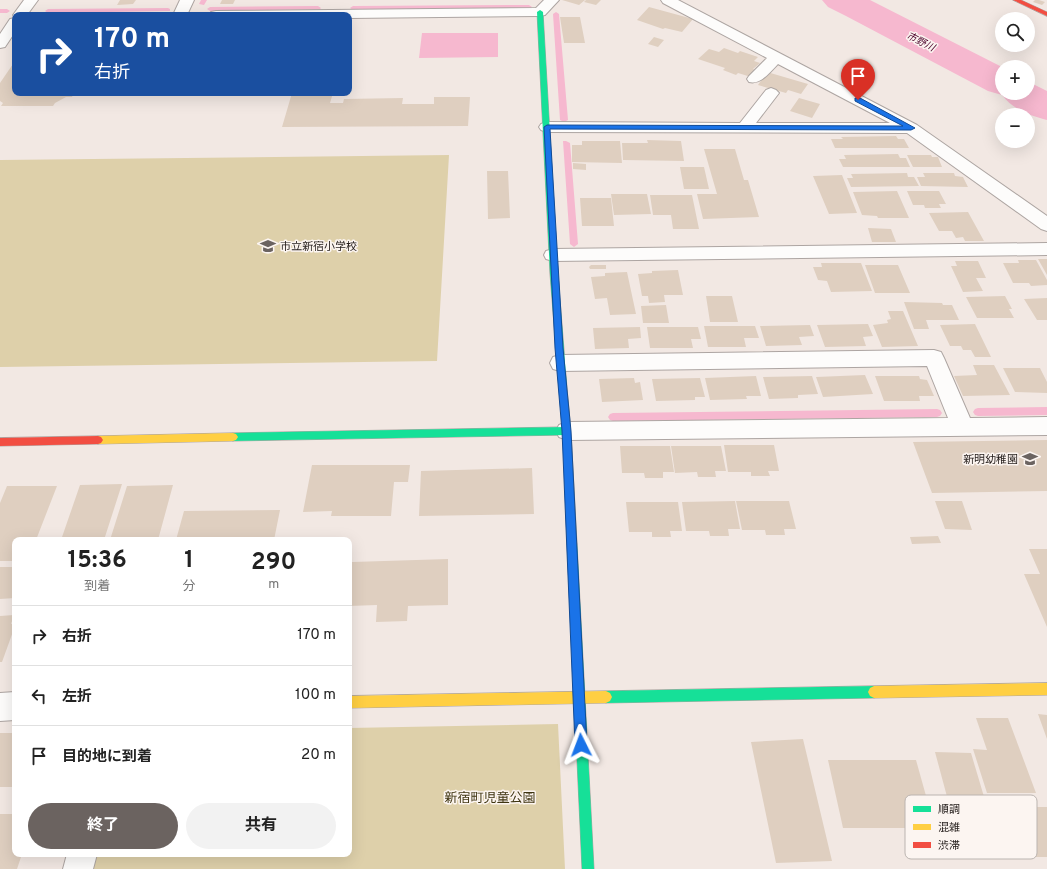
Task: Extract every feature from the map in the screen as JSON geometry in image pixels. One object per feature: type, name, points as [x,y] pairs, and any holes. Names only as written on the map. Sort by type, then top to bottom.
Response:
[{"type":"street","points":[[22,12],[31,0]]},
{"type":"street","points":[[181,12],[187,0]]},
{"type":"street","points":[[332,12],[338,0]]},
{"type":"street","points":[[352,14],[540,12],[552,0]]},
{"type":"street","points":[[668,0],[911,128],[1047,225]]},
{"type":"street","points":[[1016,0],[1047,14]]},
{"type":"street","points":[[540,12],[553,255],[560,363],[567,431],[588,869]]},
{"type":"street","points":[[0,17],[12,17]]},
{"type":"street","points":[[0,44],[12,26]]},
{"type":"street","points":[[754,79],[777,57]]},
{"type":"street","points":[[749,128],[747,124],[771,93]]},
{"type":"street","points":[[547,127],[911,128]]},
{"type":"street","points":[[553,255],[1047,249]]},
{"type":"street","points":[[560,363],[934,358],[963,427]]},
{"type":"street","points":[[0,442],[567,431],[1047,426]]},
{"type":"street","points":[[352,702],[579,699],[1047,689]]},
{"type":"street","points":[[0,707],[12,706]]},
{"type":"street","points":[[78,869],[81,857]]},
{"type":"green space","points":[[449,155],[437,361],[0,367],[0,160]]},
{"type":"green space","name":"新宿町児童公園","points":[[558,724],[565,869],[93,869],[96,857],[352,857],[352,728]]},
{"type":"shaded area","points":[[422,33],[498,33],[498,57],[419,58]]},
{"type":"building","points":[[120,0],[136,0],[133,4],[117,5]]},
{"type":"building","points":[[222,0],[235,0],[233,4],[220,4]]},
{"type":"building","points":[[562,0],[585,0],[579,5]]},
{"type":"building","points":[[586,0],[601,0],[596,5],[584,2]]},
{"type":"building","points":[[1035,0],[1045,2],[1042,5],[1033,2]]},
{"type":"building","points":[[649,7],[693,19],[682,32],[665,28],[663,29],[637,20]]},
{"type":"building","points":[[560,17],[580,17],[585,43],[564,43]]},
{"type":"building","points":[[654,37],[664,40],[658,47],[648,44]]},
{"type":"building","points":[[724,48],[738,53],[740,51],[758,57],[754,61],[760,63],[753,69],[757,71],[751,77],[738,73],[736,75],[723,70],[725,68],[698,59],[709,49],[719,52]]},
{"type":"building","points":[[12,65],[12,96],[72,96],[66,97],[55,103],[53,106],[1,106],[3,103],[0,101],[0,83]]},
{"type":"building","points":[[767,72],[808,84],[801,94],[788,90],[786,93],[758,85]]},
{"type":"building","points":[[291,96],[332,96],[330,103],[343,103],[344,99],[403,98],[402,104],[434,104],[434,97],[470,97],[468,126],[282,127]]},
{"type":"building","points":[[799,98],[820,104],[812,118],[790,111]]},
{"type":"building","points":[[896,136],[898,139],[904,139],[909,148],[835,148],[831,139],[843,139],[841,137]]},
{"type":"building","points":[[647,140],[681,141],[684,161],[623,160],[622,143],[648,143]]},
{"type":"building","points":[[582,141],[620,141],[622,163],[572,162],[572,145],[582,145]]},
{"type":"building","points":[[704,149],[735,149],[744,180],[748,180],[759,217],[703,219],[697,194],[717,194]]},
{"type":"building","points":[[898,154],[900,158],[906,158],[910,167],[843,167],[839,159],[846,159],[844,155]]},
{"type":"building","points":[[907,155],[931,155],[932,157],[938,157],[942,167],[913,167]]},
{"type":"building","points":[[573,163],[586,164],[586,170],[573,169]]},
{"type":"building","points":[[680,167],[704,167],[709,189],[684,189]]},
{"type":"building","points":[[487,171],[508,171],[510,218],[488,219]]},
{"type":"building","points":[[907,173],[908,177],[914,177],[919,186],[851,187],[847,178],[853,178],[851,174]]},
{"type":"building","points":[[923,173],[954,173],[955,176],[963,177],[968,187],[921,186],[917,177],[925,177]]},
{"type":"building","points":[[842,175],[857,213],[829,214],[813,176]]},
{"type":"building","points":[[897,191],[909,218],[878,218],[877,216],[862,215],[853,192]]},
{"type":"building","points":[[907,191],[939,191],[946,204],[939,204],[941,208],[925,208],[924,205],[913,205]]},
{"type":"building","points":[[611,194],[647,194],[651,214],[614,215]]},
{"type":"building","points":[[650,195],[692,195],[699,229],[673,229],[671,215],[653,215]]},
{"type":"building","points":[[580,198],[611,198],[614,226],[582,226]]},
{"type":"building","points":[[968,212],[984,241],[965,241],[963,237],[956,238],[952,231],[939,231],[929,213]]},
{"type":"building","points":[[868,228],[891,229],[896,242],[872,242]]},
{"type":"building","points":[[1038,259],[1047,259],[1047,275]]},
{"type":"building","points":[[1018,260],[1036,260],[1047,280],[1047,285],[1031,286],[1029,283],[1013,283],[1003,263],[1019,263]]},
{"type":"building","points":[[955,261],[978,261],[986,278],[976,278],[983,291],[963,292],[951,266],[957,266]]},
{"type":"building","points":[[821,263],[861,263],[872,291],[831,292],[827,281],[818,280],[813,267],[822,267]]},
{"type":"building","points":[[591,265],[606,265],[606,269],[590,269],[589,267]]},
{"type":"building","points":[[865,265],[898,265],[910,293],[875,293]]},
{"type":"building","points":[[678,270],[683,295],[664,295],[665,302],[649,303],[648,296],[642,296],[638,274],[652,273],[652,271]]},
{"type":"building","points":[[627,272],[636,314],[610,315],[607,298],[595,299],[591,277],[605,276],[605,273]]},
{"type":"building","points":[[706,296],[732,296],[738,322],[710,322]]},
{"type":"building","points":[[1005,296],[1012,309],[1009,309],[1014,318],[977,318],[966,297]]},
{"type":"building","points":[[1047,298],[1047,320],[1037,320],[1024,299]]},
{"type":"building","points":[[904,302],[942,303],[943,305],[952,305],[959,320],[926,320],[929,329],[914,329]]},
{"type":"building","points":[[666,305],[669,323],[643,323],[641,306]]},
{"type":"building","points":[[888,311],[903,311],[918,346],[882,347],[873,325],[888,323],[887,320],[891,319]]},
{"type":"building","points":[[868,324],[873,336],[863,337],[866,346],[825,347],[817,325]]},
{"type":"building","points":[[975,324],[991,357],[975,357],[971,350],[963,350],[961,346],[950,346],[940,325]]},
{"type":"building","points":[[810,325],[814,336],[799,337],[802,345],[766,346],[760,326]]},
{"type":"building","points":[[704,326],[755,326],[759,338],[744,338],[746,347],[708,347]]},
{"type":"building","points":[[640,327],[641,338],[628,339],[629,348],[595,349],[593,328]]},
{"type":"building","points":[[647,327],[698,327],[701,339],[691,339],[693,348],[650,348]]},
{"type":"building","points":[[973,365],[994,365],[1010,395],[963,396],[954,376],[977,375]]},
{"type":"building","points":[[1003,368],[1040,368],[1047,382],[1047,393],[1015,392]]},
{"type":"building","points":[[865,375],[873,394],[823,397],[816,377]]},
{"type":"building","points":[[756,376],[761,396],[746,396],[747,399],[710,400],[705,378]]},
{"type":"building","points":[[812,376],[818,394],[798,395],[798,398],[769,399],[763,377]]},
{"type":"building","points":[[875,376],[919,376],[920,379],[927,380],[934,396],[919,396],[920,401],[884,401]]},
{"type":"building","points":[[634,378],[635,383],[640,382],[643,400],[602,402],[599,379]]},
{"type":"building","points":[[700,378],[705,397],[695,397],[695,400],[656,401],[652,379]]},
{"type":"building","points":[[1047,440],[1047,491],[932,493],[913,442]]},
{"type":"building","points":[[724,445],[774,445],[779,471],[768,471],[770,476],[751,476],[751,472],[728,472]]},
{"type":"building","points":[[620,446],[670,446],[674,472],[663,472],[663,478],[645,478],[644,473],[622,473]]},
{"type":"building","points":[[671,446],[721,446],[726,471],[715,471],[716,477],[698,477],[697,472],[675,473]]},
{"type":"building","points":[[312,465],[410,465],[408,482],[394,482],[391,516],[331,516],[332,511],[303,512]]},
{"type":"building","points":[[532,468],[534,514],[419,516],[421,471]]},
{"type":"building","points":[[122,484],[105,537],[62,537],[80,485]]},
{"type":"building","points":[[173,485],[159,537],[111,537],[127,486]]},
{"type":"building","points":[[7,486],[57,486],[37,537],[12,537],[12,561],[0,561],[0,503]]},
{"type":"building","points":[[735,501],[740,529],[728,529],[729,536],[710,536],[709,531],[686,531],[682,502]]},
{"type":"building","points":[[736,501],[789,501],[796,529],[784,529],[785,535],[766,535],[765,530],[742,530]]},
{"type":"building","points":[[935,501],[962,501],[972,530],[945,529]]},
{"type":"building","points":[[626,502],[678,502],[682,531],[670,531],[671,537],[652,537],[652,532],[629,532]]},
{"type":"building","points":[[280,510],[275,537],[177,537],[184,511]]},
{"type":"building","points":[[938,536],[941,543],[912,544],[910,537]]},
{"type":"building","points":[[1029,549],[1047,549],[1047,627],[1024,574],[1040,574]]},
{"type":"building","points":[[448,559],[448,605],[408,606],[407,621],[376,622],[377,605],[352,606],[352,562]]},
{"type":"building","points":[[0,567],[12,567],[12,598],[0,599]]},
{"type":"building","points":[[12,615],[12,634],[2,662],[0,662],[0,616]]},
{"type":"building","points":[[1038,714],[1047,715],[1047,739]]},
{"type":"building","points":[[976,718],[1008,718],[1036,793],[987,793],[973,749],[987,750]]},
{"type":"building","points":[[0,733],[12,733],[12,787],[0,787]]},
{"type":"building","points":[[803,739],[832,861],[776,863],[751,742]]},
{"type":"building","points":[[935,752],[971,753],[984,795],[947,795]]},
{"type":"building","points":[[828,760],[916,760],[926,795],[905,795],[905,828],[843,828]]},
{"type":"building","points":[[1037,807],[1047,807],[1047,857],[1037,857]]},
{"type":"building","points":[[0,814],[12,814],[12,857],[21,857],[17,869],[0,869]]},
{"type":"waterway","points":[[202,4],[204,0]]},
{"type":"waterway","name":"市野川","points":[[840,0],[859,8],[995,79]]},
{"type":"waterway","points":[[353,8],[529,7]]},
{"type":"waterway","points":[[210,9],[318,8]]},
{"type":"waterway","points":[[48,11],[168,10]]},
{"type":"waterway","points":[[0,11],[7,11]]},
{"type":"waterway","points":[[556,14],[564,120]]},
{"type":"waterway","name":"市野川","points":[[1033,100],[1047,108]]},
{"type":"waterway","points":[[566,143],[574,244]]},
{"type":"waterway","points":[[978,412],[1047,411]]},
{"type":"waterway","points":[[613,417],[937,413]]},
{"type":"traffic: fast","points":[[540,12],[554,274],[563,388]]},
{"type":"traffic: fast","points":[[233,437],[567,431]]},
{"type":"traffic: fast","points":[[572,544],[588,869]]},
{"type":"traffic: fast","points":[[606,697],[874,692]]},
{"type":"traffic: slow","points":[[563,388],[567,431],[572,544]]},
{"type":"traffic: slow","points":[[98,440],[233,437]]},
{"type":"traffic: slow","points":[[874,692],[1047,689]]},
{"type":"traffic: slow","points":[[352,702],[606,697]]},
{"type":"traffic: jam","points":[[1016,0],[1047,14]]},
{"type":"traffic: jam","points":[[0,442],[98,440]]},
{"type":"place","name":"市立新宿小学校","points":[[268,246]]},
{"type":"place","name":"新明幼稚園","points":[[1030,459]]},
{"type":"route","points":[[581,745],[567,431],[559,348],[547,127],[911,128],[858,100]]}]
